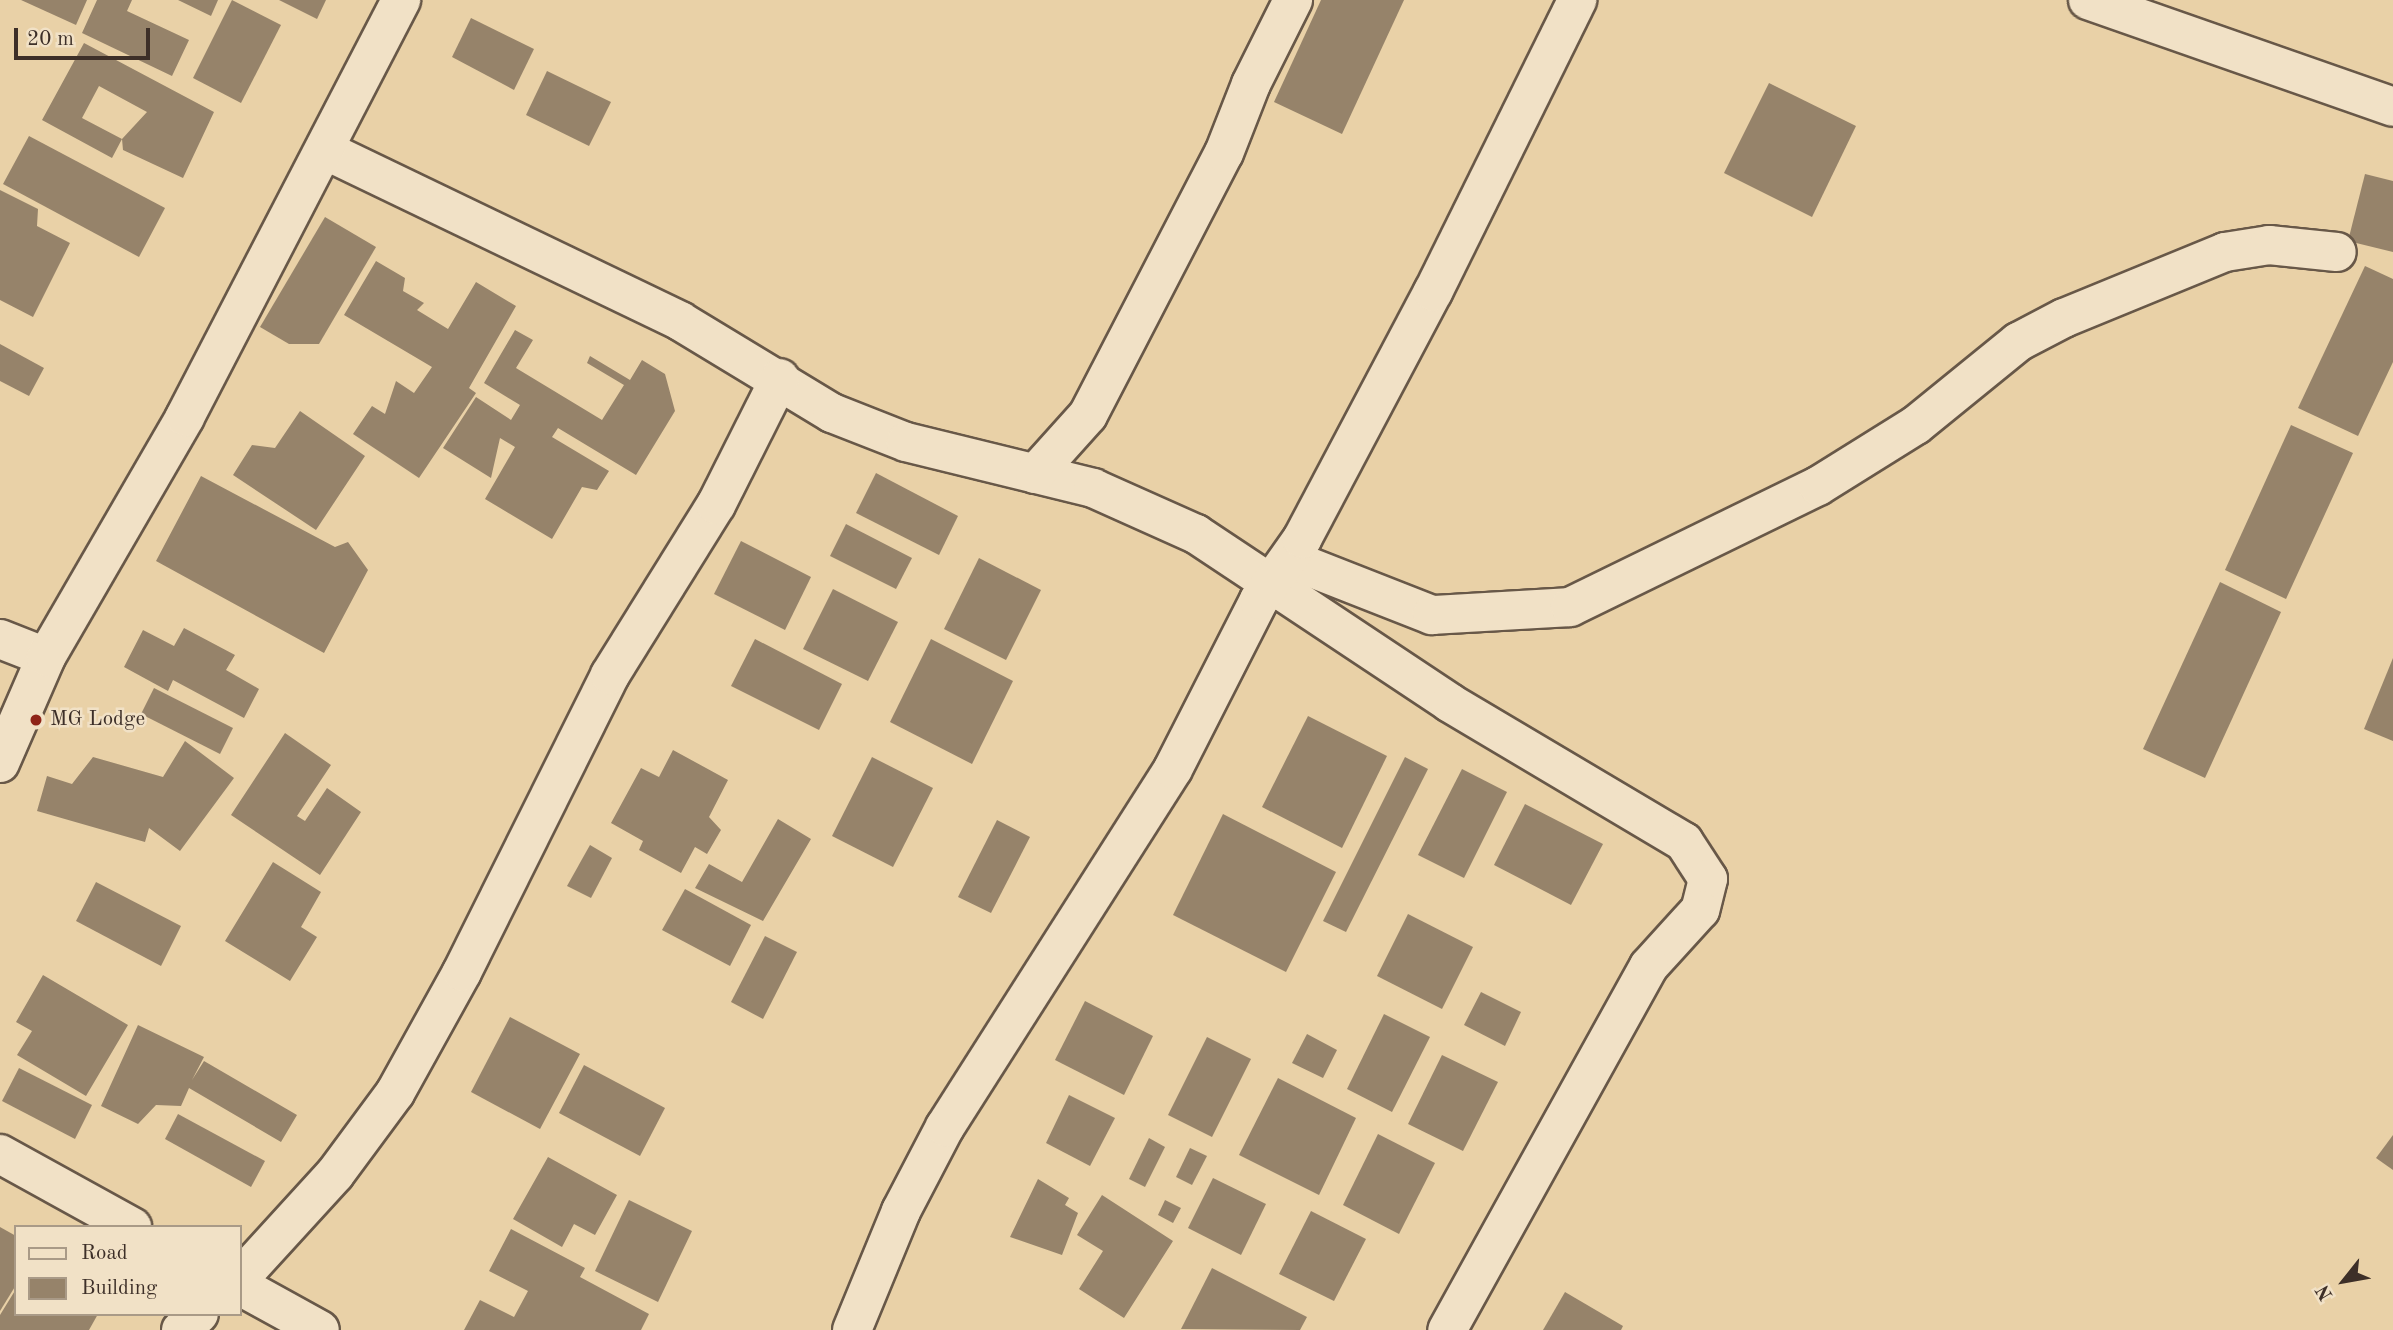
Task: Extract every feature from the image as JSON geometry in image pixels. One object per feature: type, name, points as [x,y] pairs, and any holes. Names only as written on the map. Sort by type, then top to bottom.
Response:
[{"type":"street","points":[[0,763],[46,657],[185,417],[327,151],[401,0]]},
{"type":"street","points":[[1035,474],[1088,415],[1224,153],[1251,84],[1293,0]]},
{"type":"street","points":[[852,1330],[901,1211],[944,1127],[1173,769],[1433,292],[1577,0]]},
{"type":"street","points":[[2088,0],[2393,107]]},
{"type":"street","points":[[327,151],[608,284],[780,378],[832,413],[868,428],[1035,474],[1152,512],[1280,571],[1432,615],[1570,607],[1818,486],[1916,425],[2018,342],[2064,318],[2225,252],[2269,245],[2337,252]]},
{"type":"street","points":[[242,1276],[335,1174],[395,1093],[462,972],[610,675],[716,506],[780,378]]},
{"type":"street","points":[[1280,571],[1450,704],[1684,842],[1708,878],[1700,910],[1649,966],[1447,1330]]},
{"type":"street","points":[[0,639],[46,657]]},
{"type":"street","points":[[0,1154],[128,1225]]},
{"type":"street","points":[[242,1287],[320,1330]]},
{"type":"street","points":[[180,1330],[197,1316]]},
{"type":"building","points":[[21,0],[87,0],[76,25]]},
{"type":"building","points":[[97,0],[132,0],[127,11],[189,40],[172,76],[82,33]]},
{"type":"building","points":[[178,0],[218,0],[211,16]]},
{"type":"building","points":[[232,0],[281,25],[241,103],[193,78]]},
{"type":"building","points":[[279,0],[326,0],[317,19]]},
{"type":"building","points":[[1321,0],[1404,0],[1342,134],[1274,102]]},
{"type":"building","points":[[471,18],[534,49],[514,90],[452,57]]},
{"type":"building","points":[[84,43],[214,112],[183,178],[123,150],[122,139],[112,158],[42,120]],"holes":[[[99,86],[147,112],[122,139],[82,118]]]},
{"type":"building","points":[[547,71],[611,102],[589,146],[526,115]]},
{"type":"building","points":[[1769,83],[1856,126],[1812,217],[1724,173]]},
{"type":"building","points":[[29,136],[165,208],[139,257],[3,184]]},
{"type":"building","points":[[2365,174],[2393,181],[2393,252],[2348,241]]},
{"type":"building","points":[[0,190],[38,209],[37,226],[70,243],[33,317],[0,300]]},
{"type":"building","points":[[325,217],[376,247],[319,344],[289,344],[260,327]]},
{"type":"building","points":[[376,261],[405,278],[403,291],[424,303],[417,310],[448,329],[476,282],[516,306],[469,388],[476,393],[419,478],[353,434],[372,406],[385,414],[396,381],[414,393],[432,367],[344,315]]},
{"type":"building","points":[[2365,266],[2393,279],[2393,362],[2358,436],[2298,408]]},
{"type":"building","points":[[515,330],[533,340],[516,368],[602,420],[624,385],[587,363],[590,356],[630,380],[642,360],[665,374],[675,411],[636,475],[558,428],[552,437],[609,471],[597,490],[582,487],[552,539],[485,499],[515,447],[500,438],[491,478],[443,448],[476,397],[511,420],[520,405],[484,383]]},
{"type":"building","points":[[0,344],[44,368],[29,396],[0,381]]},
{"type":"building","points":[[300,411],[365,456],[316,530],[233,475],[252,445],[275,448]]},
{"type":"building","points":[[2291,425],[2353,453],[2286,599],[2225,570]]},
{"type":"building","points":[[876,473],[958,516],[939,555],[856,513]]},
{"type":"building","points":[[201,476],[335,547],[348,542],[368,570],[324,653],[156,561]]},
{"type":"building","points":[[846,524],[912,558],[896,589],[830,556]]},
{"type":"building","points":[[741,541],[811,577],[785,630],[714,594]]},
{"type":"building","points":[[979,558],[1041,590],[1006,660],[944,629]]},
{"type":"building","points":[[2220,582],[2281,612],[2205,778],[2143,749]]},
{"type":"building","points":[[833,589],[898,622],[868,681],[803,649]]},
{"type":"building","points":[[184,628],[235,655],[226,670],[259,689],[244,718],[173,680],[168,691],[124,667],[143,630],[174,646]]},
{"type":"building","points":[[755,639],[842,684],[819,730],[731,686]]},
{"type":"building","points":[[931,639],[1013,681],[972,764],[890,722]]},
{"type":"building","points":[[2393,658],[2393,741],[2364,729]]},
{"type":"building","points":[[154,688],[233,728],[220,754],[141,714]]},
{"type":"building","points":[[1308,716],[1387,756],[1342,848],[1262,807]]},
{"type":"building","points":[[285,733],[331,765],[297,816],[305,821],[327,788],[361,812],[320,875],[231,815]]},
{"type":"building","points":[[185,741],[234,778],[180,851],[149,828],[145,842],[37,811],[47,776],[72,784],[93,757],[163,777]]},
{"type":"building","points":[[673,750],[728,780],[709,817],[721,830],[707,854],[695,847],[681,873],[639,850],[643,841],[611,823],[641,768],[659,777]]},
{"type":"building","points":[[872,757],[933,788],[893,867],[832,836]]},
{"type":"building","points":[[1405,757],[1428,769],[1346,932],[1323,921]]},
{"type":"building","points":[[1462,769],[1507,792],[1464,878],[1418,855]]},
{"type":"building","points":[[1525,804],[1603,844],[1571,905],[1494,865]]},
{"type":"building","points":[[1223,814],[1336,872],[1286,972],[1173,915]]},
{"type":"building","points":[[778,819],[811,839],[763,921],[695,888],[709,864],[742,882]]},
{"type":"building","points":[[997,820],[1030,837],[991,913],[958,897]]},
{"type":"building","points":[[590,845],[612,858],[591,898],[567,886]]},
{"type":"building","points":[[273,862],[321,892],[301,927],[317,937],[290,981],[225,941]]},
{"type":"building","points":[[96,882],[181,926],[161,966],[76,921]]},
{"type":"building","points":[[685,889],[751,925],[730,966],[662,930]]},
{"type":"building","points":[[1408,914],[1473,947],[1442,1009],[1377,976]]},
{"type":"building","points":[[765,936],[797,952],[763,1019],[731,1002]]},
{"type":"building","points":[[43,975],[128,1025],[86,1096],[17,1055],[32,1031],[16,1022]]},
{"type":"building","points":[[1481,992],[1521,1012],[1505,1046],[1464,1025]]},
{"type":"building","points":[[1085,1001],[1153,1036],[1124,1095],[1055,1060]]},
{"type":"building","points":[[1384,1014],[1430,1037],[1392,1112],[1347,1089]]},
{"type":"building","points":[[510,1017],[580,1054],[540,1129],[471,1092]]},
{"type":"building","points":[[138,1025],[204,1057],[192,1080],[204,1061],[297,1115],[281,1142],[189,1088],[181,1106],[156,1105],[138,1124],[101,1106]]},
{"type":"building","points":[[1307,1034],[1337,1050],[1323,1078],[1292,1063]]},
{"type":"building","points":[[1207,1037],[1251,1059],[1212,1137],[1168,1115]]},
{"type":"building","points":[[1442,1055],[1498,1082],[1463,1151],[1408,1124]]},
{"type":"building","points":[[584,1065],[665,1108],[640,1156],[559,1113]]},
{"type":"building","points":[[19,1068],[92,1105],[75,1139],[2,1101]]},
{"type":"building","points":[[1278,1078],[1356,1118],[1319,1195],[1239,1155]]},
{"type":"building","points":[[1069,1095],[1115,1118],[1090,1166],[1046,1143]]},
{"type":"building","points":[[178,1114],[265,1161],[251,1187],[165,1139]]},
{"type":"building","points":[[1378,1134],[1435,1163],[1399,1234],[1343,1205]]},
{"type":"building","points":[[2393,1135],[2393,1170],[2376,1158]]},
{"type":"building","points":[[1149,1138],[1165,1147],[1145,1187],[1129,1179]]},
{"type":"building","points":[[1190,1148],[1207,1156],[1192,1185],[1176,1177]]},
{"type":"building","points":[[548,1157],[617,1195],[595,1235],[574,1224],[562,1247],[513,1219]]},
{"type":"building","points":[[1213,1178],[1266,1204],[1241,1255],[1188,1228]]},
{"type":"building","points":[[1038,1179],[1069,1198],[1065,1205],[1078,1213],[1062,1255],[1010,1237]]},
{"type":"building","points":[[1102,1195],[1173,1241],[1124,1318],[1079,1289],[1103,1251],[1077,1235]]},
{"type":"building","points":[[629,1200],[692,1231],[658,1302],[595,1271]]},
{"type":"building","points":[[1165,1200],[1181,1208],[1173,1223],[1158,1215]]},
{"type":"building","points":[[1311,1211],[1366,1239],[1334,1301],[1279,1274]]},
{"type":"building","points":[[0,1227],[14,1235],[14,1288],[0,1311]]},
{"type":"building","points":[[511,1229],[585,1268],[580,1277],[649,1314],[641,1330],[464,1330],[480,1300],[514,1317],[528,1291],[489,1271]]},
{"type":"building","points":[[1212,1268],[1307,1317],[1300,1330],[1181,1329]]},
{"type":"building","points":[[14,1292],[14,1316],[97,1316],[89,1330],[0,1330],[0,1315]]},
{"type":"building","points":[[1565,1292],[1623,1326],[1621,1330],[1543,1330]]},
{"type":"place","name":"MG Lodge","points":[[36,720]]}]
